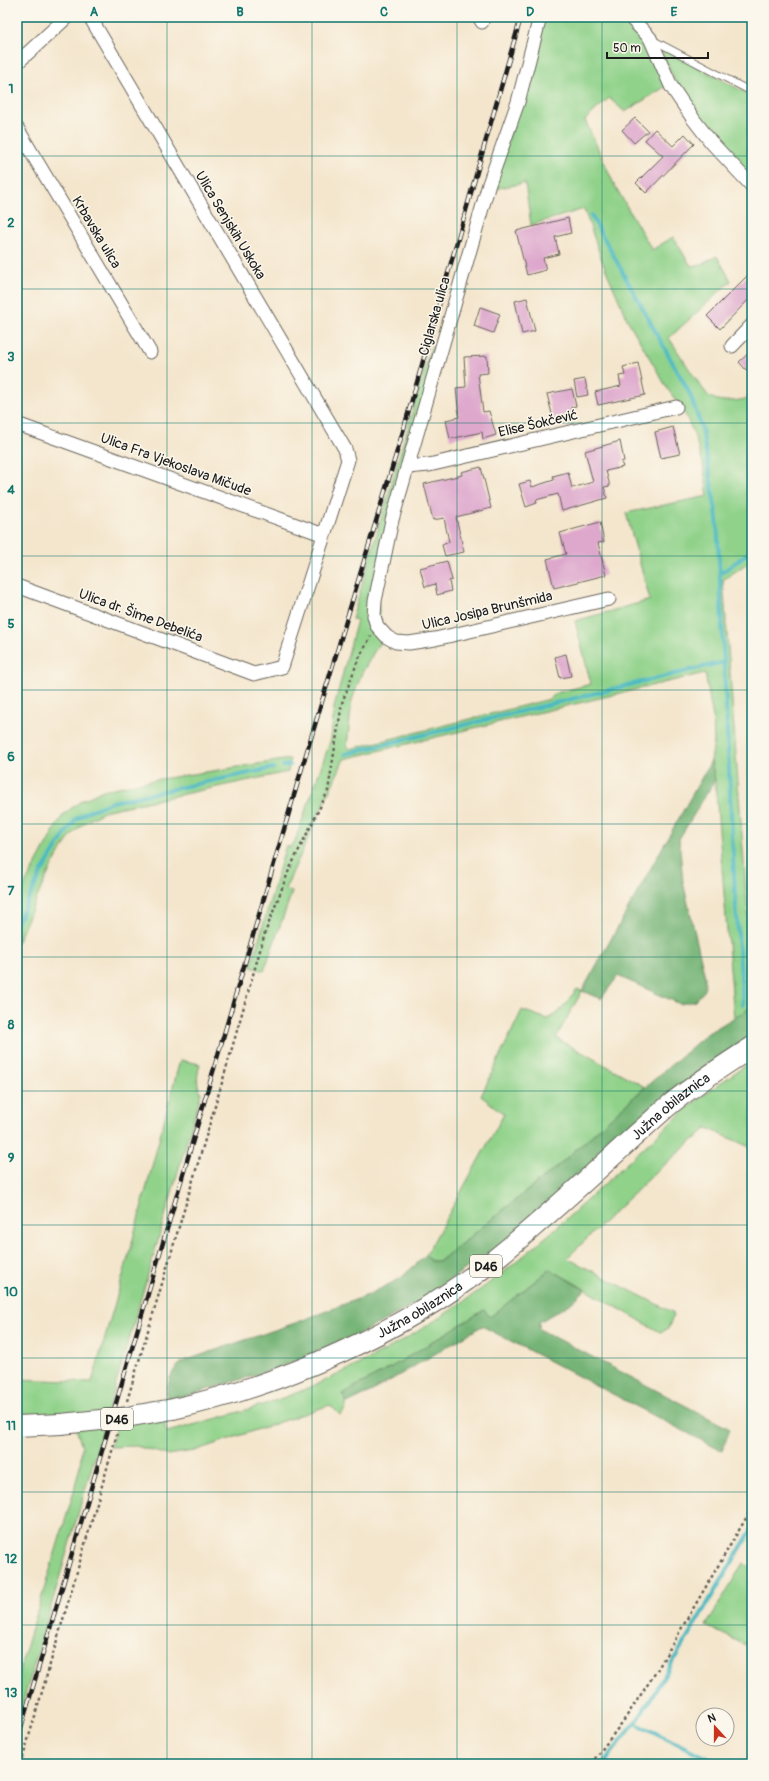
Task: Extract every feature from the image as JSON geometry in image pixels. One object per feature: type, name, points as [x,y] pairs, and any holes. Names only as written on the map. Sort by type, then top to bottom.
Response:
[{"type":"main road","name":"Južna obilaznica","points":[[17,1426],[61,1424],[120,1418],[173,1409],[207,1401],[295,1372],[372,1337],[436,1300],[488,1265],[540,1222],[693,1086],[752,1047]]},
{"type":"street","points":[[17,63],[67,17]]},
{"type":"street","name":"Ulica Senjskih Uskoka","points":[[90,17],[345,449],[348,460],[324,534]]},
{"type":"street","name":"Ciglarska ulica","points":[[377,626],[374,616],[377,586],[392,520],[489,184],[518,102],[540,17]]},
{"type":"street","points":[[630,17],[650,38],[671,86],[680,100],[711,142],[752,186]]},
{"type":"street","name":"Krbavska ulica","points":[[17,128],[150,352]]},
{"type":"street","points":[[732,346],[752,325]]},
{"type":"street","name":"Elise Šokčević","points":[[407,467],[429,465],[676,407]]},
{"type":"street","name":"Ulica Fra Vjekoslava Mičude","points":[[17,424],[324,534]]},
{"type":"street","name":"Ulica dr. Šime Debelića","points":[[17,586],[254,674],[282,667],[324,534]]},
{"type":"street","name":"Ulica Josipa Brunšmida","points":[[377,626],[387,637],[396,642],[409,643],[435,640],[609,598]]},
{"type":"lane","points":[[650,38],[752,92]]},
{"type":"path","points":[[125,1406],[224,1076],[265,933],[289,870],[328,791],[342,703],[358,660],[377,626]]},
{"type":"path","points":[[21,1764],[119,1428]]},
{"type":"path","points":[[591,1764],[624,1720],[656,1672],[752,1508]]},
{"type":"green space","points":[[544,17],[626,17],[647,42],[668,85],[625,112],[609,98],[585,120],[615,186],[652,250],[673,237],[691,266],[702,264],[717,256],[731,281],[669,338],[696,379],[710,397],[720,401],[736,401],[752,397],[752,560],[723,580],[752,970],[752,1007],[734,1018],[715,780],[711,761],[714,741],[713,718],[705,673],[344,759],[285,889],[292,892],[264,971],[251,967],[286,845],[290,847],[295,841],[331,739],[334,707],[357,620],[352,619],[431,347],[438,349],[376,581],[382,638],[362,673],[352,700],[347,746],[350,749],[550,699],[556,693],[591,684],[575,621],[650,600],[626,513],[708,496],[703,464],[694,434],[685,414],[667,388],[627,319],[603,263],[584,209],[531,225],[525,183],[494,189]]},
{"type":"green space","points":[[659,46],[752,96],[752,182],[684,101]]},
{"type":"green space","points":[[290,759],[288,772],[108,810],[82,825],[72,835],[63,848],[45,880],[17,943],[17,899],[58,823],[64,814],[81,801],[103,790],[154,780]]},
{"type":"green space","points":[[711,761],[715,780],[679,839],[683,882],[705,977],[705,990],[695,1001],[680,1004],[618,976],[601,999],[582,991]]},
{"type":"green space","points":[[577,989],[582,991],[556,1038],[645,1087],[559,1165],[440,1261],[431,1261],[426,1255],[504,1114],[481,1096],[522,1010],[547,1019],[558,1013]]},
{"type":"green space","points":[[752,1007],[752,1037],[725,1053],[503,1243],[415,1304],[363,1332],[279,1368],[189,1395],[166,1400],[172,1373],[184,1361],[298,1322],[368,1295],[401,1278],[426,1255],[431,1261],[440,1261],[559,1165],[708,1033]]},
{"type":"green space","points":[[180,1060],[200,1064],[198,1072],[198,1086],[201,1093],[17,1723],[17,1678],[74,1491],[80,1465],[82,1447],[71,1413],[17,1417],[17,1379],[92,1382],[128,1258]]},
{"type":"green space","points":[[752,1061],[752,1148],[707,1128],[655,1173],[567,1258],[674,1313],[668,1329],[660,1332],[550,1269],[490,1317],[484,1310],[390,1368],[342,1394],[346,1407],[340,1415],[330,1405],[194,1451],[167,1455],[136,1446],[110,1447],[122,1408],[166,1400],[165,1429],[167,1432],[216,1419],[296,1393],[351,1368],[405,1339],[456,1307],[505,1271],[574,1212],[684,1111],[709,1091]]},
{"type":"green space","points":[[550,1269],[585,1290],[570,1304],[539,1322],[539,1329],[730,1429],[722,1451],[482,1326],[374,1390],[347,1403],[342,1394],[390,1368],[484,1310],[490,1317]]},
{"type":"green space","points":[[743,1563],[752,1568],[752,1648],[706,1626]]},
{"type":"building","points":[[635,118],[648,131],[634,143],[622,130]]},
{"type":"building","points":[[655,129],[673,146],[685,134],[694,144],[646,193],[636,183],[663,156],[645,140]]},
{"type":"building","points":[[568,218],[571,233],[555,237],[559,254],[543,258],[546,270],[527,275],[516,231]]},
{"type":"building","points":[[752,271],[752,296],[720,329],[707,316]]},
{"type":"building","points":[[527,298],[535,331],[522,334],[515,301]]},
{"type":"building","points":[[480,307],[500,314],[493,333],[474,326]]},
{"type":"building","points":[[752,350],[752,365],[746,370],[739,362]]},
{"type":"building","points":[[487,356],[488,373],[478,374],[483,412],[489,411],[496,435],[483,439],[482,432],[450,439],[446,420],[459,417],[456,388],[466,387],[464,357]]},
{"type":"building","points":[[638,363],[645,395],[598,405],[595,392],[621,386],[619,376],[625,375],[623,367]]},
{"type":"building","points":[[585,379],[588,395],[577,397],[574,381]]},
{"type":"building","points":[[572,389],[576,406],[571,407],[573,414],[553,418],[547,394]]},
{"type":"building","points":[[673,427],[680,454],[661,458],[655,432]]},
{"type":"building","points":[[620,441],[624,461],[621,462],[623,467],[606,471],[610,486],[604,487],[607,498],[562,511],[558,494],[536,500],[537,503],[526,507],[519,484],[530,481],[532,487],[554,480],[553,476],[568,472],[572,488],[593,482],[585,451]]},
{"type":"building","points":[[481,467],[491,508],[456,517],[464,552],[445,556],[442,545],[449,542],[444,518],[433,520],[424,484],[462,475],[461,472]]},
{"type":"building","points":[[600,522],[604,542],[598,543],[606,575],[554,588],[547,559],[566,554],[560,533]]},
{"type":"building","points":[[447,561],[452,580],[449,581],[451,591],[437,595],[435,584],[425,587],[420,568]]},
{"type":"building","points":[[566,654],[571,676],[560,678],[555,657]]},
{"type":"waterway","points":[[591,215],[690,394],[702,429],[717,518],[734,876],[743,1005]]},
{"type":"waterway","points":[[720,574],[752,550]]},
{"type":"waterway","points":[[345,754],[724,662]]},
{"type":"waterway","points":[[283,766],[290,765]]},
{"type":"waterway","points":[[17,923],[42,871],[65,834],[76,819],[89,811],[112,802],[273,768]]},
{"type":"waterway","points":[[603,1764],[639,1718],[752,1529]]},
{"type":"waterway","points":[[635,1723],[720,1764]]},
{"type":"railway","points":[[17,1741],[302,768],[404,428],[521,17]]}]
